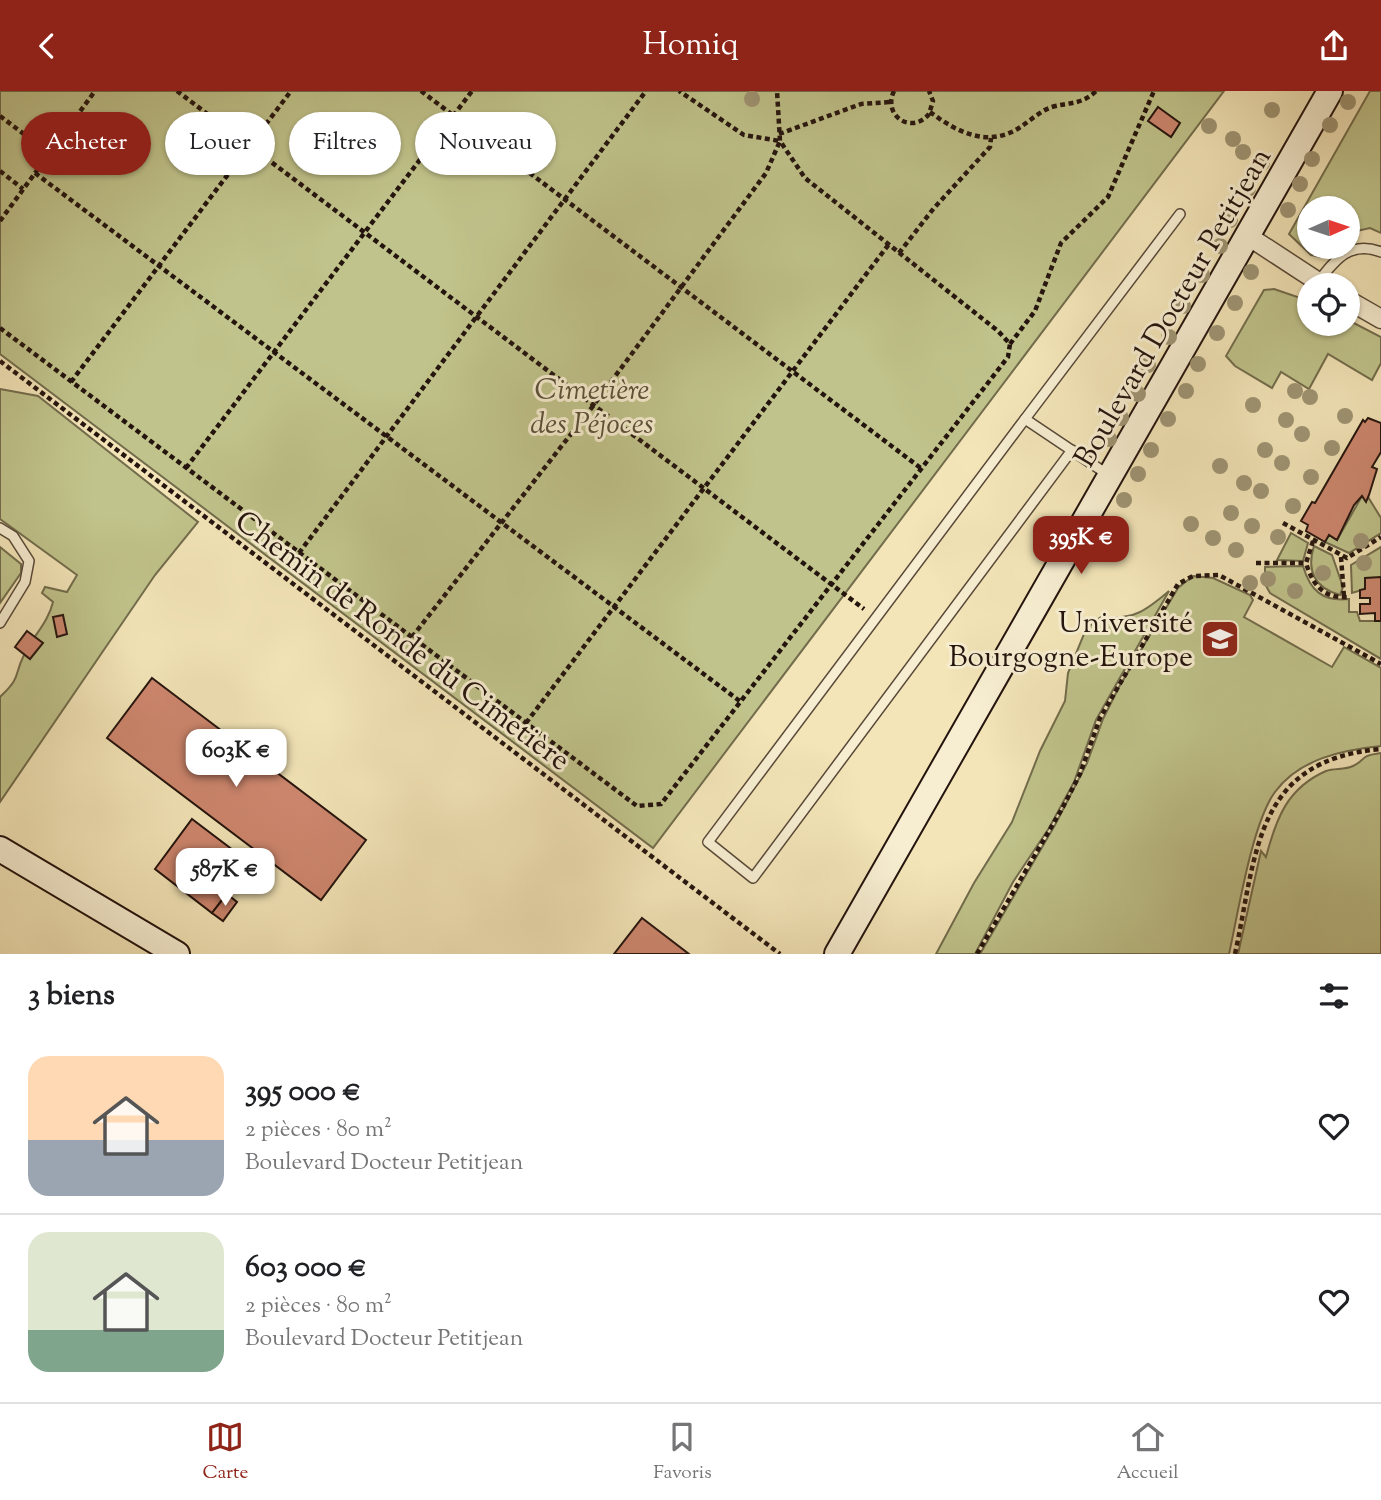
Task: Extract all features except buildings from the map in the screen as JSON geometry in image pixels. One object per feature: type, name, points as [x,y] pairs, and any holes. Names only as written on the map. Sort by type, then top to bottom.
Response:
[{"type":"main road","name":"Boulevard Docteur Petitjean","points":[[837,954],[1112,477],[1330,91]]},
{"type":"main road","points":[[0,849],[177,954]]},
{"type":"street","points":[[1248,236],[1304,273]]},
{"type":"street","points":[[1360,307],[1381,319]]},
{"type":"lane","points":[[1072,450],[753,877],[708,842],[1180,214]]},
{"type":"lane","points":[[1327,273],[1338,257],[1350,250],[1381,252]]},
{"type":"lane","points":[[1025,419],[1112,477]]},
{"type":"lane","points":[[0,528],[13,536],[29,561],[25,582],[0,623]]},
{"type":"path","points":[[80,112],[95,91]]},
{"type":"path","points":[[177,91],[204,112]]},
{"type":"path","points":[[275,112],[291,91]]},
{"type":"path","points":[[421,91],[450,112]]},
{"type":"path","points":[[456,112],[472,91]]},
{"type":"path","points":[[299,553],[646,91]]},
{"type":"path","points":[[679,91],[744,135],[780,141]]},
{"type":"path","points":[[776,91],[780,141],[805,178],[998,331],[1010,344]]},
{"type":"path","points":[[894,91],[890,102],[894,114],[905,123],[919,123],[930,112],[933,100],[929,91]]},
{"type":"path","points":[[930,112],[960,131],[991,138],[1015,130],[1053,107],[1081,102],[1096,91]]},
{"type":"path","points":[[0,328],[637,806],[649,808],[661,804],[1008,356],[1010,344],[1034,311],[1061,243],[1097,212],[1108,197],[1154,91]]},
{"type":"path","points":[[779,134],[860,104],[890,102]]},
{"type":"path","points":[[0,116],[21,132]]},
{"type":"path","points":[[899,253],[934,208],[990,147],[991,138]]},
{"type":"path","points":[[412,638],[593,407],[766,173],[780,141]]},
{"type":"path","points":[[275,165],[864,609]]},
{"type":"path","points":[[186,468],[415,166]]},
{"type":"path","points":[[0,171],[23,189]]},
{"type":"path","points":[[0,221],[34,175]]},
{"type":"path","points":[[38,175],[741,702]]},
{"type":"path","points":[[71,382],[227,175]]},
{"type":"path","points":[[533,175],[922,469]]},
{"type":"path","points":[[526,723],[889,244]]},
{"type":"path","name":"Chemin de Ronde du Cimetière","points":[[0,361],[780,954]]},
{"type":"path","points":[[1283,523],[1347,558],[1381,537]]},
{"type":"path","points":[[1312,541],[1306,563],[1317,588],[1326,594],[1347,597],[1341,557]]},
{"type":"path","points":[[1256,563],[1306,563]]},
{"type":"path","points":[[977,954],[1063,807],[1080,774],[1100,718],[1178,584],[1193,576],[1219,575],[1381,663]]},
{"type":"path","points":[[1235,954],[1261,837],[1271,807],[1284,789],[1307,769],[1346,754],[1381,749]]},
{"type":"green space","name":"Cimetière des Péjoces","points":[[0,91],[1224,91],[653,848],[0,354]]},
{"type":"green space","points":[[1370,91],[1381,91],[1381,233],[1370,228],[1360,230],[1360,196],[1311,196]]},
{"type":"green space","points":[[1297,220],[1297,242],[1289,234]]},
{"type":"green space","points":[[1274,289],[1297,297],[1297,336],[1360,336],[1360,326],[1381,337],[1381,363],[1372,380],[1328,354],[1309,389],[1281,372],[1272,388],[1235,366],[1226,356],[1264,290]]},
{"type":"green space","points":[[0,389],[38,396],[198,522],[155,575],[0,802],[0,697],[14,680],[24,655],[51,610],[53,602],[42,593],[45,587],[67,592],[77,575],[0,519]]},
{"type":"green space","points":[[1362,496],[1368,497],[1381,518],[1381,533],[1349,553],[1325,542],[1329,535],[1337,540]]},
{"type":"green space","points":[[1291,533],[1308,543],[1303,561],[1277,560]]},
{"type":"green space","points":[[1314,546],[1332,555],[1343,587],[1340,595],[1324,588],[1315,577],[1311,563]]},
{"type":"green space","points":[[0,547],[21,564],[21,573],[0,603]]},
{"type":"green space","points":[[1381,547],[1381,577],[1365,589],[1352,593],[1351,565]]},
{"type":"green space","points":[[1303,566],[1309,582],[1318,593],[1331,598],[1349,599],[1349,612],[1357,612],[1360,621],[1381,621],[1381,659],[1270,593],[1265,584],[1265,567]]},
{"type":"green space","points":[[1193,576],[1213,578],[1250,595],[1253,600],[1244,617],[1332,667],[1344,647],[1381,668],[1381,746],[1322,758],[1296,771],[1275,792],[1259,825],[1253,846],[1229,954],[980,954],[1055,825],[1087,763],[1103,719],[1119,687],[1178,588]]},
{"type":"green space","points":[[1169,591],[1096,720],[1074,782],[1049,828],[1013,882],[975,954],[936,954],[974,883],[1012,822],[1040,751],[1065,701],[1068,673],[1086,629],[1102,616],[1122,617],[1139,613]]},
{"type":"green space","points":[[1381,753],[1381,954],[1238,954],[1261,851],[1266,857],[1285,806],[1302,786],[1313,778],[1326,771],[1350,767],[1366,757]]},
{"type":"place","name":"Université Bourgogne-Europe","points":[[1220,639]]}]
